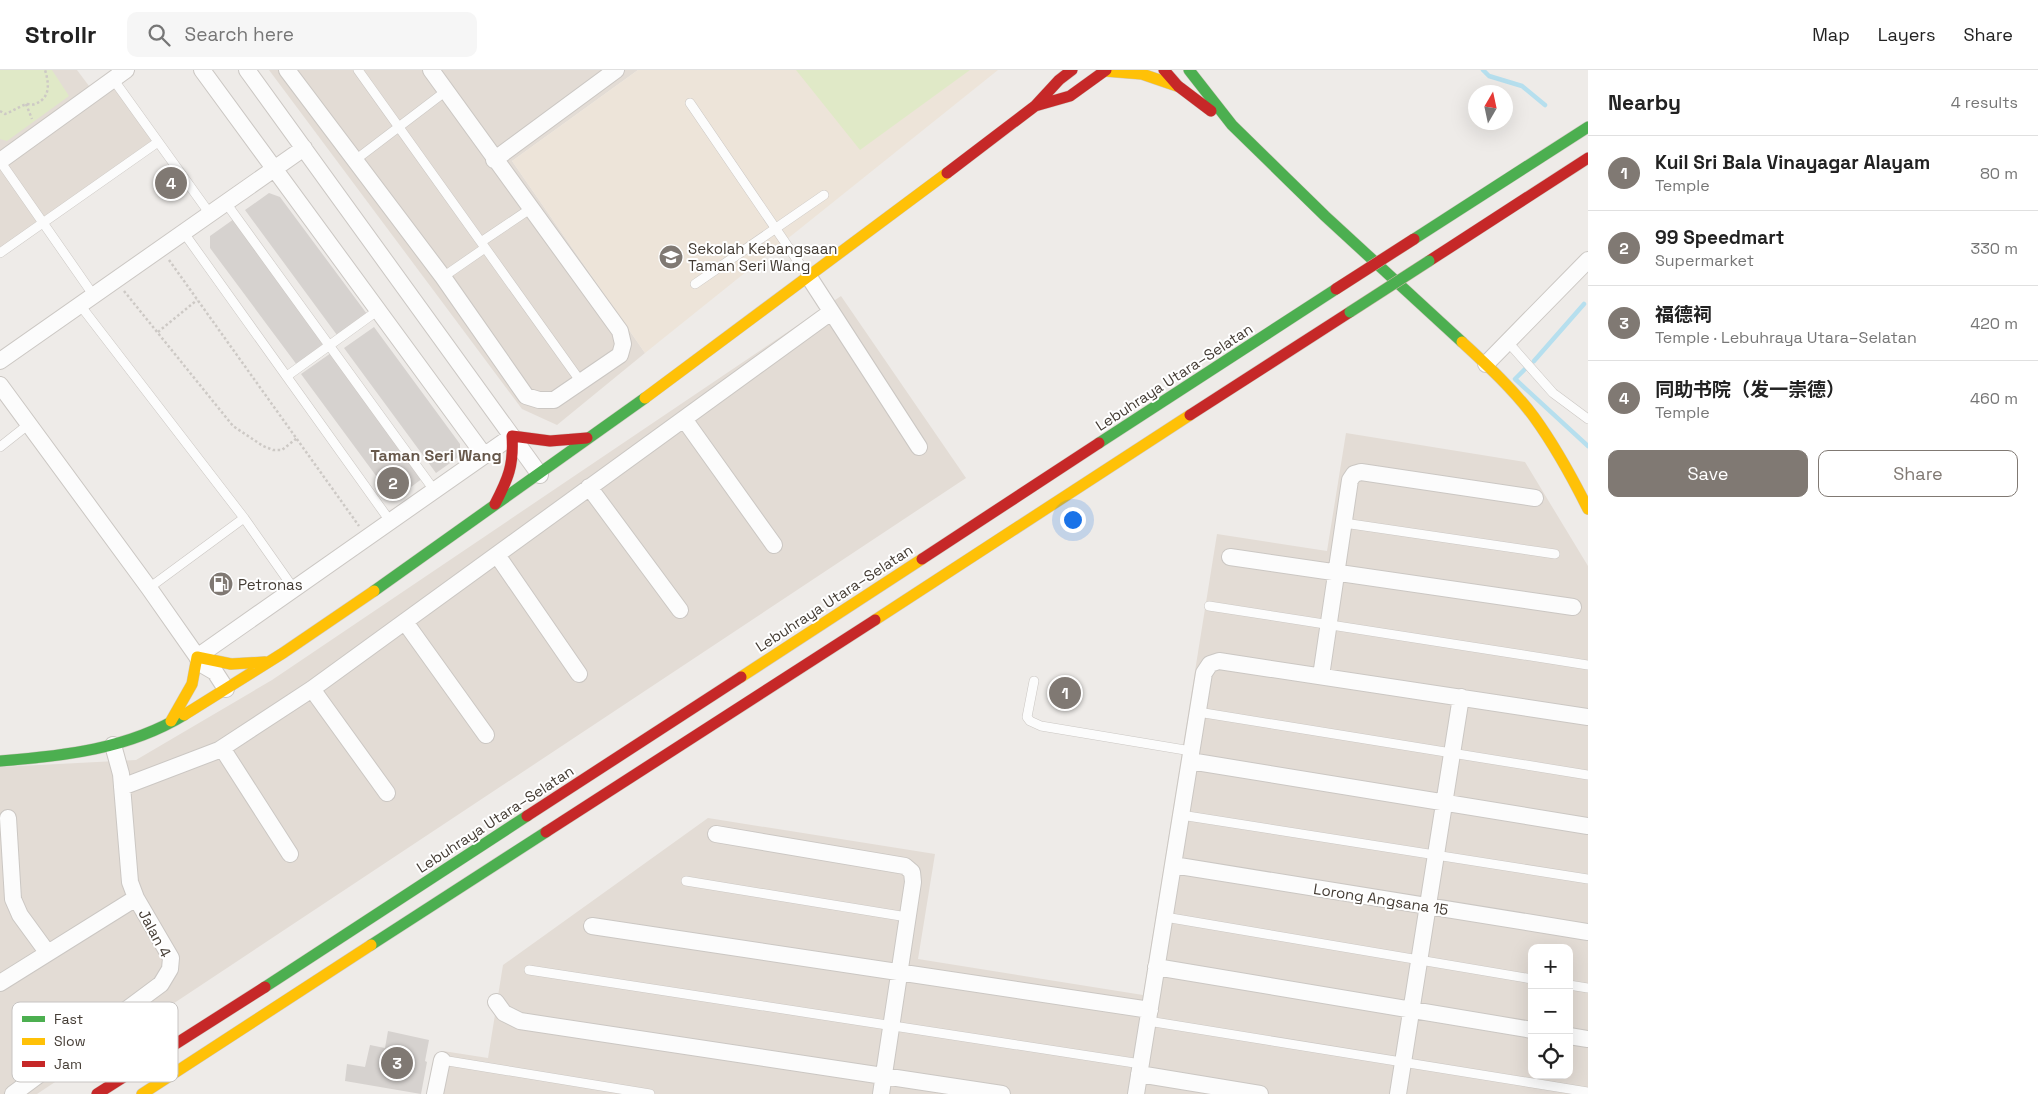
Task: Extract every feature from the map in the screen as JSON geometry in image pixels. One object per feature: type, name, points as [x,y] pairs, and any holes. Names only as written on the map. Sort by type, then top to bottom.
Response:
[{"type":"main road","points":[[0,761],[74,754],[113,745],[168,724],[276,659],[540,475],[809,278],[1035,106],[1059,80],[1072,70]]},
{"type":"main road","points":[[1035,106],[1070,96],[1105,70],[1136,71],[1178,86]]},
{"type":"main road","points":[[1164,70],[1178,86],[1232,125],[1325,216],[1486,364],[1533,416],[1567,468],[1588,510]]},
{"type":"main road","points":[[1193,73],[1232,125]]},
{"type":"main road","name":"Lebuhraya Utara–Selatan","points":[[178,1044],[1588,126]]},
{"type":"main road","points":[[178,1071],[1588,158]]},
{"type":"main road","points":[[492,508],[510,476],[514,457],[512,436],[558,443],[589,438]]},
{"type":"main road","points":[[168,724],[182,704],[192,684],[200,661],[243,666],[276,659]]},
{"type":"main road","name":"Lebuhraya Utara–Selatan","points":[[97,1094],[116,1082]]},
{"type":"main road","points":[[142,1094],[161,1082]]},
{"type":"street","points":[[202,70],[484,455]]},
{"type":"street","points":[[247,70],[540,475]]},
{"type":"street","points":[[287,70],[443,277],[526,396],[540,400],[554,400],[620,355],[622,344],[620,331],[494,160],[431,70]]},
{"type":"street","points":[[494,160],[616,70]]},
{"type":"street","points":[[0,161],[120,75]]},
{"type":"street","points":[[0,361],[304,148]]},
{"type":"street","points":[[1486,364],[1588,260]]},
{"type":"street","points":[[809,278],[920,447]]},
{"type":"street","points":[[122,787],[222,748],[312,690],[831,312]]},
{"type":"street","points":[[0,385],[150,588],[200,661],[205,678],[221,692]]},
{"type":"street","points":[[684,419],[774,545]]},
{"type":"street","points":[[200,661],[294,589],[512,436]]},
{"type":"street","points":[[1321,676],[1350,480],[1354,474],[1361,472],[1535,498]]},
{"type":"street","points":[[589,487],[680,610]]},
{"type":"street","points":[[496,555],[579,674]]},
{"type":"street","points":[[1230,557],[1573,608]]},
{"type":"street","points":[[405,622],[486,735]]},
{"type":"street","points":[[1136,1094],[1204,673],[1210,664],[1219,661],[1588,717]]},
{"type":"street","points":[[312,690],[387,793]]},
{"type":"street","points":[[1398,1094],[1461,697]]},
{"type":"street","name":"Jalan 4","points":[[113,745],[122,787],[127,865],[130,882],[136,898],[171,958],[167,977],[161,984],[137,1002]]},
{"type":"street","points":[[222,748],[290,854]]},
{"type":"street","points":[[1191,756],[1444,804],[1588,826]]},
{"type":"street","points":[[8,818],[13,899],[20,915],[47,952]]},
{"type":"street","points":[[716,834],[905,866],[912,872],[913,882],[881,1094]]},
{"type":"street","name":"Lorong Angsana 15","points":[[1173,865],[1588,932]]},
{"type":"street","points":[[0,983],[136,898]]},
{"type":"street","points":[[592,926],[899,971],[1149,1016]]},
{"type":"street","points":[[1156,967],[1528,1029]]},
{"type":"street","points":[[496,1002],[504,1013],[520,1021],[1002,1094]]},
{"type":"street","points":[[1573,1037],[1588,1039]]},
{"type":"street","points":[[435,1094],[442,1060]]},
{"type":"street","points":[[1140,1069],[1194,1089],[1252,1093]]},
{"type":"street","name":"Jalan 4","points":[[13,1094],[29,1082]]},
{"type":"lane","points":[[358,70],[581,382]]},
{"type":"lane","points":[[120,75],[158,142],[210,214]]},
{"type":"lane","points":[[354,160],[446,91]]},
{"type":"lane","points":[[690,103],[809,278]]},
{"type":"lane","points":[[0,253],[158,142]]},
{"type":"lane","points":[[0,161],[94,296]]},
{"type":"lane","points":[[695,284],[824,195]]},
{"type":"lane","points":[[226,203],[434,490]]},
{"type":"lane","points":[[443,277],[530,209]]},
{"type":"lane","points":[[184,233],[390,521]]},
{"type":"lane","points":[[80,305],[244,518],[294,589]]},
{"type":"lane","points":[[287,376],[377,311]]},
{"type":"lane","points":[[1507,341],[1553,392],[1588,419]]},
{"type":"lane","points":[[0,447],[29,424]]},
{"type":"lane","points":[[150,588],[244,518]]},
{"type":"lane","points":[[1344,523],[1554,554]]},
{"type":"lane","points":[[1209,606],[1588,665]]},
{"type":"lane","points":[[1034,681],[1027,717],[1030,722],[1041,726],[1191,756]]},
{"type":"lane","points":[[1198,712],[1588,775]]},
{"type":"lane","points":[[1181,815],[1588,879]]},
{"type":"lane","points":[[686,881],[908,917]]},
{"type":"lane","points":[[1165,917],[1528,978]]},
{"type":"lane","points":[[529,970],[891,1027],[1140,1069]]},
{"type":"lane","points":[[1573,986],[1588,988]]},
{"type":"lane","points":[[1149,1016],[1403,1064],[1588,1092]]},
{"type":"lane","points":[[442,1060],[650,1094]]},
{"type":"path","points":[[0,111],[5,114],[26,104],[36,104],[46,96],[49,84],[45,70]]},
{"type":"path","points":[[160,249],[368,537]]},
{"type":"path","points":[[115,281],[233,426],[263,446],[273,450],[282,450],[297,438]]},
{"type":"path","points":[[158,332],[197,300]]},
{"type":"shaded area","points":[[0,70],[77,70],[92,90],[113,75],[158,137],[0,251]]},
{"type":"shaded area","points":[[269,70],[638,70],[512,161],[645,353],[557,425],[522,409]]},
{"type":"shaded area","name":"Sekolah Kebangsaan Taman Seri Wang","points":[[638,70],[998,70],[645,353],[512,161]]},
{"type":"shaded area","points":[[841,296],[966,478],[176,1002],[12,1002],[12,1082],[55,1082],[37,1094],[0,1094],[0,767],[136,760],[272,680]]},
{"type":"shaded area","points":[[1346,433],[1525,462],[1588,566],[1588,1094],[435,1094],[443,1051],[488,1058],[503,965],[708,818],[935,854],[918,959],[1143,995],[1217,534],[1327,551]]},
{"type":"green space","points":[[0,70],[52,70],[69,96],[7,141],[0,139]]},
{"type":"green space","points":[[796,70],[970,70],[860,150]]},
{"type":"building","points":[[269,193],[280,197],[367,314],[337,335],[245,210]]},
{"type":"building","points":[[234,219],[326,344],[297,365],[210,248],[210,236]]},
{"type":"building","points":[[374,327],[460,444],[460,456],[436,473],[344,348]]},
{"type":"building","points":[[331,353],[423,478],[399,496],[388,492],[301,374]]},
{"type":"building","points":[[388,1031],[429,1040],[421,1094],[345,1081],[347,1064],[365,1067],[370,1045],[385,1048]]},
{"type":"waterway","points":[[1483,70],[1489,76],[1522,86],[1545,105]]},
{"type":"waterway","points":[[1534,361],[1584,304]]},
{"type":"waterway","points":[[1525,369],[1515,379],[1588,446]]},
{"type":"traffic: fast","points":[[1189,70],[1232,125],[1325,216],[1462,342]]},
{"type":"traffic: fast","points":[[1414,239],[1588,127]]},
{"type":"traffic: fast","points":[[1350,312],[1429,261]]},
{"type":"traffic: fast","points":[[1099,443],[1336,289]]},
{"type":"traffic: fast","points":[[374,591],[645,398]]},
{"type":"traffic: fast","points":[[0,761],[95,749],[141,736],[163,727],[184,715]]},
{"type":"traffic: fast","points":[[265,987],[527,816]]},
{"type":"traffic: fast","points":[[371,945],[546,832]]},
{"type":"traffic: slow","points":[[1105,71],[1142,74],[1177,86]]},
{"type":"traffic: slow","points":[[645,398],[947,173]]},
{"type":"traffic: slow","points":[[1462,342],[1509,387],[1534,417],[1563,462],[1588,509]]},
{"type":"traffic: slow","points":[[875,620],[1190,415]]},
{"type":"traffic: slow","points":[[741,677],[922,559]]},
{"type":"traffic: slow","points":[[184,715],[283,653],[374,591]]},
{"type":"traffic: slow","points":[[171,721],[192,684],[197,657],[231,664],[265,662]]},
{"type":"traffic: slow","points":[[178,1071],[371,945]]},
{"type":"traffic: slow","points":[[142,1094],[160,1082]]},
{"type":"traffic: jam","points":[[947,173],[1035,106],[1059,80],[1072,70]]},
{"type":"traffic: jam","points":[[1035,106],[1070,96],[1106,70]]},
{"type":"traffic: jam","points":[[1164,70],[1178,86],[1211,111]]},
{"type":"traffic: jam","points":[[1429,261],[1588,158]]},
{"type":"traffic: jam","points":[[1336,289],[1414,239]]},
{"type":"traffic: jam","points":[[1190,415],[1350,312]]},
{"type":"traffic: jam","points":[[495,504],[509,472],[512,455],[512,436],[550,441],[587,438]]},
{"type":"traffic: jam","points":[[922,559],[1099,443]]},
{"type":"traffic: jam","points":[[546,832],[875,620]]},
{"type":"traffic: jam","points":[[527,816],[741,677]]},
{"type":"traffic: jam","points":[[178,1042],[265,987]]},
{"type":"traffic: jam","points":[[97,1094],[116,1082]]},
{"type":"place","name":"同助书院（发一崇德）","points":[[171,183]]},
{"type":"place","name":"Sekolah Kebangsaan Taman Seri Wang","points":[[671,257]]},
{"type":"place","name":"99 Speedmart","points":[[393,483]]},
{"type":"place","name":"Petronas","points":[[221,584]]},
{"type":"place","name":"Kuil Sri Bala Vinayagar Alayam","points":[[1065,693]]},
{"type":"place","name":"福德祠","points":[[397,1063]]},
{"type":"district","name":"Taman Seri Wang","points":[[436,455]]}]
